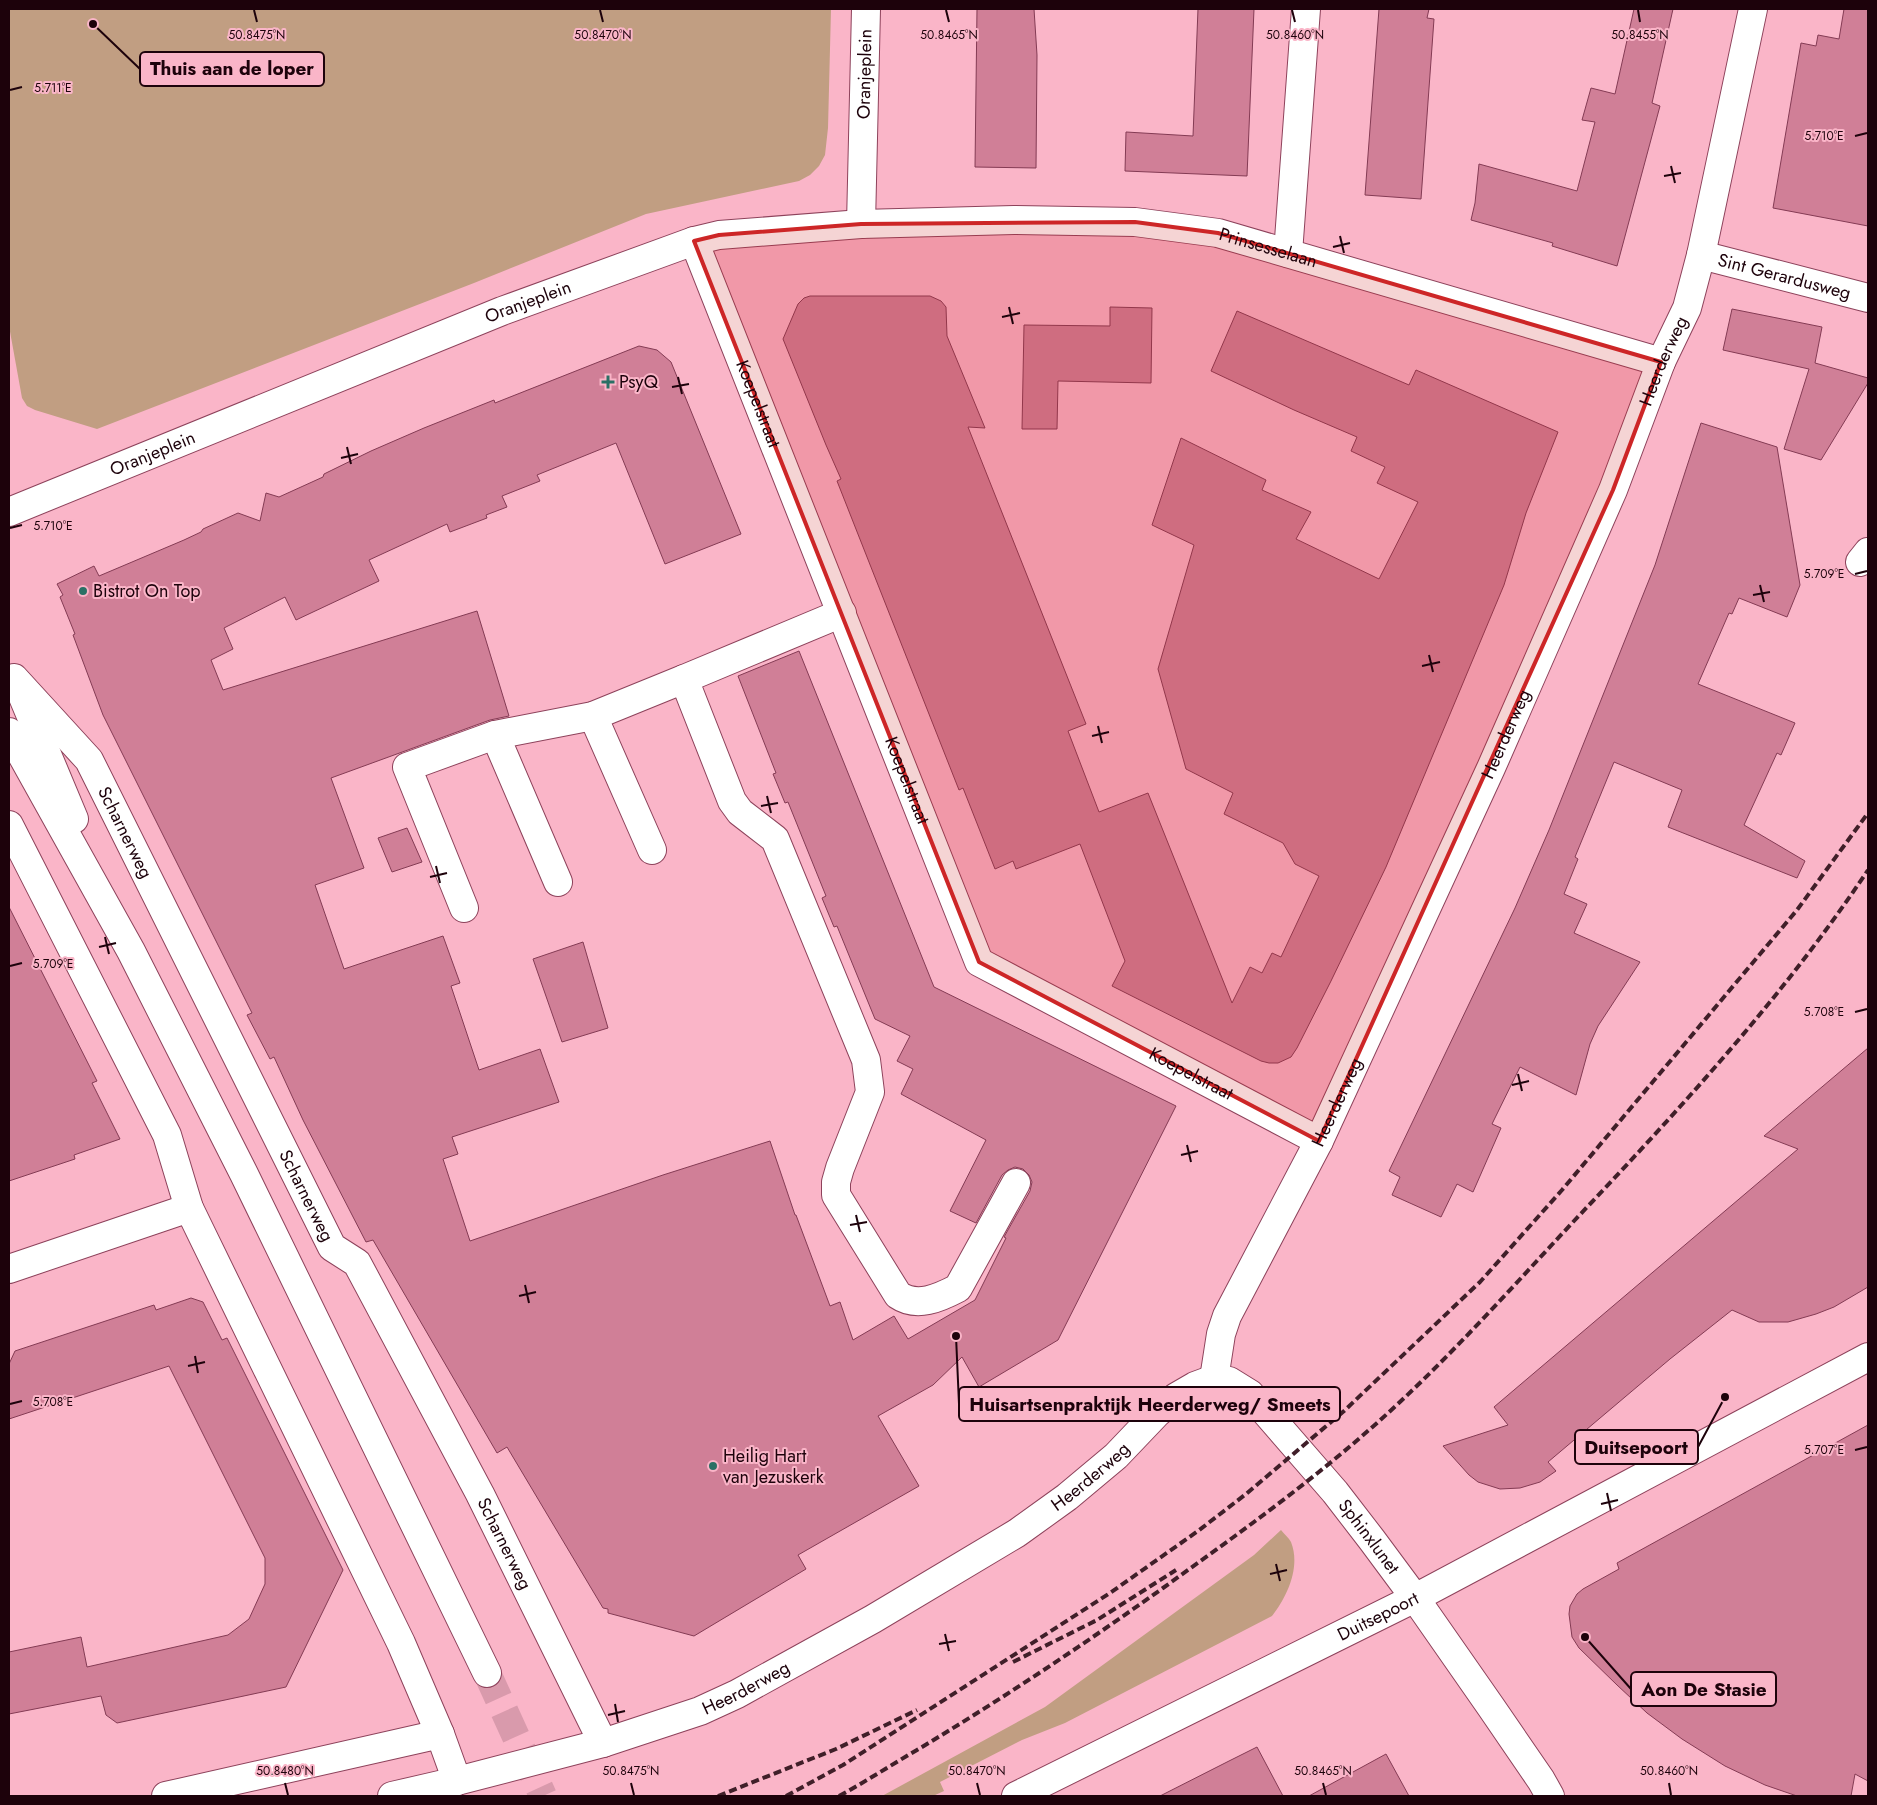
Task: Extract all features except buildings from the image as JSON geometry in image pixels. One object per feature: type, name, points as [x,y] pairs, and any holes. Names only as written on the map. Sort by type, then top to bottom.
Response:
[{"type":"street","name":"Oranjeplein","points":[[9,512],[502,310],[694,241],[719,235],[861,224],[866,9]]},
{"type":"street","points":[[1288,253],[1306,9]]},
{"type":"street","name":"Heerderweg","points":[[392,1796],[603,1743],[668,1723],[708,1708],[775,1674],[882,1614],[1017,1533],[1067,1497],[1116,1456],[1157,1413],[1176,1397],[1195,1386],[1214,1379],[1221,1334],[1227,1316],[1319,1141],[1490,768],[1613,490],[1662,362],[1687,308],[1701,255],[1753,9]]},
{"type":"street","name":"Prinsesselaan","points":[[861,224],[1014,220],[1135,222],[1218,233],[1662,362]]},
{"type":"street","name":"Koepelstraat","points":[[694,241],[979,962],[1319,1141]]},
{"type":"street","name":"Sint Gerardusweg","points":[[1701,255],[1868,298]]},
{"type":"street","points":[[464,908],[407,767],[495,735],[593,716],[842,614]]},
{"type":"street","name":"Scharnerweg","points":[[12,670],[131,951]]},
{"type":"street","name":"Scharnerweg","points":[[12,670],[89,760],[332,1247],[357,1263],[480,1494],[603,1743]]},
{"type":"street","points":[[684,679],[732,801],[740,812],[775,839],[866,1060],[870,1092],[840,1168],[836,1182],[836,1195],[898,1295],[913,1302],[923,1301],[943,1296],[958,1288],[1016,1183]]},
{"type":"street","points":[[593,716],[652,850]]},
{"type":"street","name":"Scharnerweg","points":[[9,732],[131,951],[244,1174],[488,1673]]},
{"type":"street","points":[[495,735],[558,882]]},
{"type":"street","points":[[9,825],[167,1135],[189,1208],[401,1643],[440,1734],[457,1781]]},
{"type":"street","points":[[9,1269],[189,1208]]},
{"type":"street","name":"Duitsepoort","points":[[1016,1796],[1415,1598],[1868,1357]]},
{"type":"street","name":"Sphinxlunet","points":[[1214,1379],[1229,1381],[1250,1394],[1345,1506],[1415,1598],[1491,1706],[1550,1796]]},
{"type":"street","points":[[166,1796],[440,1734]]},
{"type":"highlighted area","points":[[1135,222],[1218,233],[1661,362],[1613,490],[1319,1141],[979,962],[694,241],[719,235],[861,224]]},
{"type":"shaded area","points":[[9,9],[831,9],[828,128],[825,155],[819,166],[810,175],[799,181],[646,214],[474,283],[97,429],[35,410],[27,406],[22,398],[9,326]]},
{"type":"shaded area","points":[[1281,1530],[1291,1542],[1294,1552],[1293,1571],[1283,1600],[1272,1616],[1065,1723],[1022,1740],[940,1782],[944,1791],[933,1796],[882,1796],[1045,1707],[1254,1555]]},
{"type":"tunnel","points":[[487,1673],[543,1796]]},
{"type":"railway","points":[[786,1796],[843,1765],[1110,1593],[1198,1531],[1246,1494],[1344,1411],[1480,1282],[1562,1190],[1797,910],[1868,813]]},
{"type":"railway","points":[[839,1796],[917,1750],[1042,1671],[1190,1569],[1319,1472],[1398,1404],[1482,1320],[1700,1084],[1805,958],[1868,870]]},
{"type":"railway","points":[[1013,1662],[1097,1620],[1176,1570]]},
{"type":"railway","points":[[718,1796],[836,1749],[917,1710]]},
{"type":"place","name":"Thuis aan de loper","points":[[93,24]]},
{"type":"place","name":"PsyQ","points":[[608,382]]},
{"type":"place","name":"Bistrot On Top","points":[[83,591]]},
{"type":"place","name":"Huisartsenpraktijk Heerderweg/ Smeets","points":[[956,1336]]},
{"type":"place","name":"Duitsepoort","points":[[1725,1397]]},
{"type":"place","name":"Heilig Hart van Jezuskerk","points":[[713,1466]]},
{"type":"place","name":"Aon De Stasie","points":[[1585,1637]]}]
